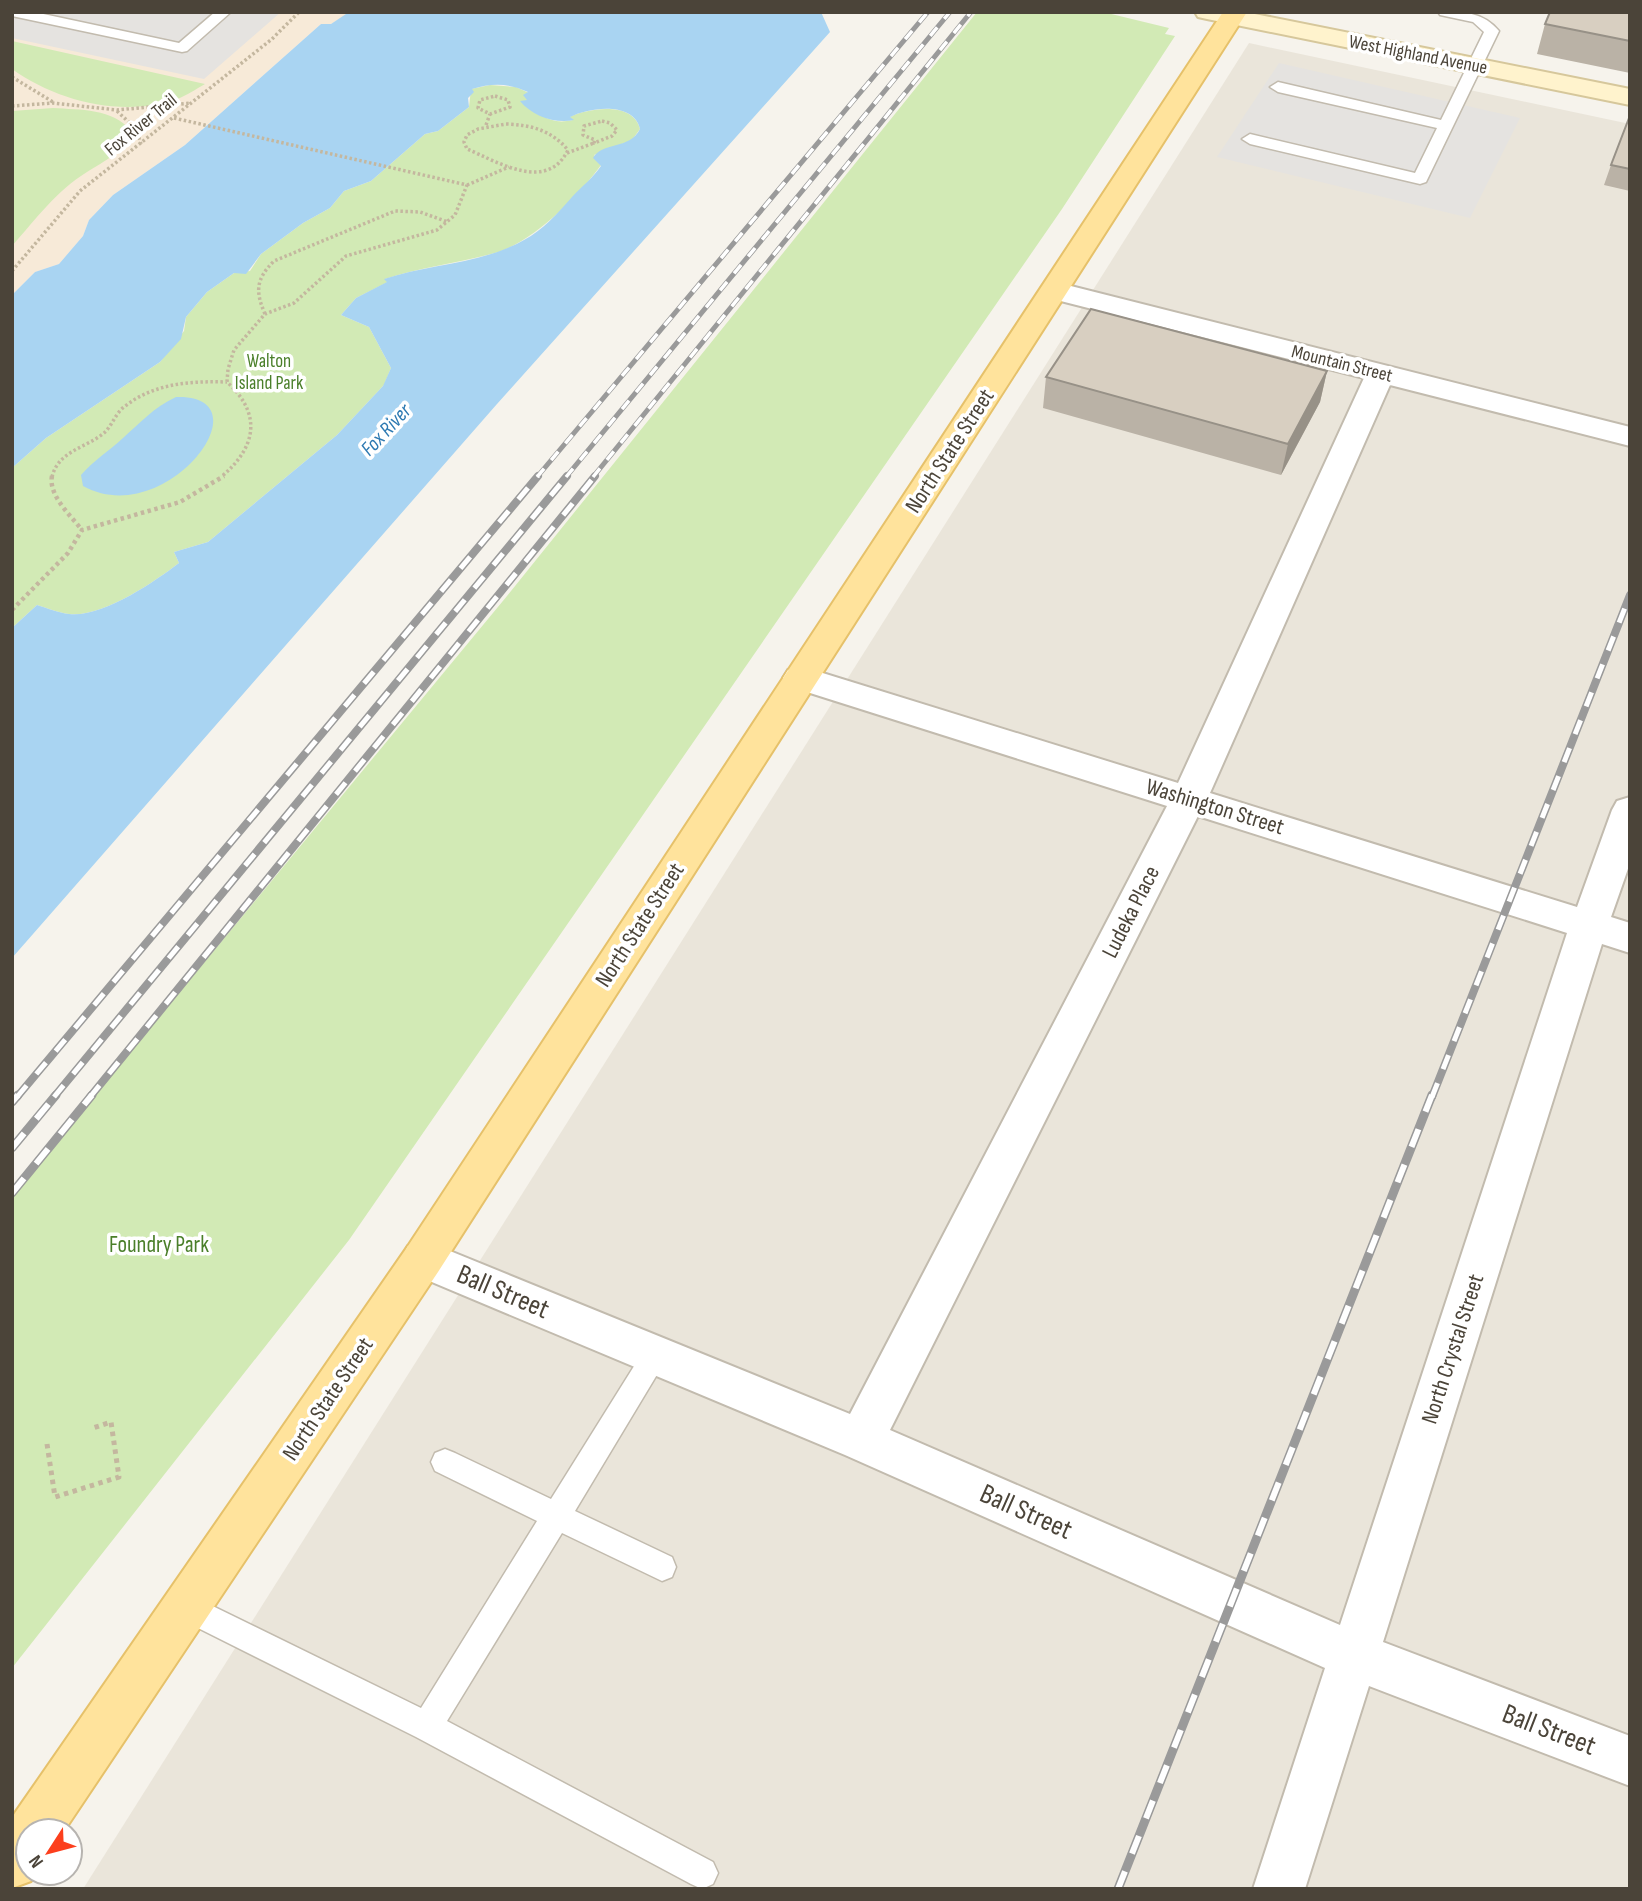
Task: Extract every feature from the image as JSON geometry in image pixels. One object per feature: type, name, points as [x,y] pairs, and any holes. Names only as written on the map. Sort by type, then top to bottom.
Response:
[{"type":"main road","name":"West Highland Avenue","points":[[1225,14],[1630,97]]},
{"type":"main road","name":"North State Street","points":[[43,1817],[423,1259],[1055,291],[1225,14]]},
{"type":"street","name":"Mountain Street","points":[[1055,291],[1630,436]]},
{"type":"street","name":"Ludeka Place","points":[[861,1440],[1189,799],[1381,373]]},
{"type":"street","name":"Washington Street","points":[[800,678],[1610,932]]},
{"type":"street","name":"North Crystal Street","points":[[1279,1889],[1353,1656],[1610,932],[1630,810]]},
{"type":"street","name":"Ball Street","points":[[423,1259],[861,1440],[1353,1656],[1630,1761]]},
{"type":"lane","points":[[12,12],[182,48],[224,12]]},
{"type":"lane","points":[[1250,139],[1420,179],[1477,67],[1492,31],[1478,19],[1445,12]]},
{"type":"lane","points":[[1278,88],[1447,126]]},
{"type":"lane","points":[[427,1726],[655,1355]]},
{"type":"lane","points":[[445,1462],[662,1567]]},
{"type":"lane","points":[[186,1607],[427,1726],[702,1873]]},
{"type":"path","name":"Fox River Trail","points":[[12,271],[80,191],[272,39],[299,12]]},
{"type":"path","points":[[12,77],[54,103]]},
{"type":"path","points":[[12,89],[18,83]]},
{"type":"path","points":[[495,96],[509,100],[510,107],[490,114],[478,108],[480,100],[495,96]]},
{"type":"path","points":[[12,106],[54,103],[117,110],[191,103]]},
{"type":"path","points":[[117,110],[134,126],[141,138],[141,144]]},
{"type":"path","points":[[486,126],[490,114]]},
{"type":"path","points":[[173,118],[467,185],[509,167]]},
{"type":"path","points":[[566,153],[564,143],[544,131],[510,125],[486,126],[467,135],[464,142],[467,149],[530,174],[559,165],[566,153],[594,143],[612,136],[617,130],[615,126],[608,121],[584,126],[583,135],[594,140],[594,143]]},
{"type":"path","points":[[227,382],[226,366],[234,345],[265,314],[286,308],[301,298],[330,267],[346,256],[365,248],[435,231],[455,215],[467,185]]},
{"type":"path","points":[[265,314],[257,297],[257,283],[260,274],[274,261],[396,211],[421,212],[449,222]]},
{"type":"path","points":[[12,610],[40,585],[68,553],[82,530],[167,506],[201,492],[222,478],[248,445],[253,427],[250,408],[239,392],[227,382],[192,380],[152,390],[122,408],[105,432],[66,455],[54,469],[51,482],[57,498],[82,530]]},
{"type":"path","points":[[47,1444],[55,1497],[119,1477],[111,1422],[93,1428]]},
{"type":"shaded area","points":[[12,12],[350,13],[331,24],[321,24],[185,145],[113,195],[89,220],[83,236],[59,264],[35,272],[12,295]]},
{"type":"shaded area","points":[[12,12],[281,12],[204,79],[12,38]]},
{"type":"shaded area","points":[[1249,43],[1630,124],[1630,1889],[83,1889]]},
{"type":"shaded area","points":[[1279,63],[1520,118],[1470,218],[1217,157]]},
{"type":"green space","name":"Foundry Park","points":[[977,12],[1103,12],[1169,28],[1165,34],[1175,36],[1062,209],[349,1240],[12,1668],[12,1195],[507,596]]},
{"type":"green space","points":[[12,41],[205,84],[180,98],[156,104],[134,107],[91,103],[49,90],[12,69]]},
{"type":"green space","name":"Walton Island Park","points":[[490,85],[516,87],[529,93],[527,100],[532,106],[541,115],[552,120],[573,120],[569,117],[598,109],[609,109],[629,114],[640,129],[632,140],[594,155],[601,165],[568,204],[539,229],[509,248],[385,279],[388,282],[356,298],[341,315],[369,327],[391,368],[384,385],[337,435],[208,542],[174,552],[179,563],[142,589],[112,605],[82,614],[69,614],[37,605],[12,628],[12,468],[46,438],[160,362],[184,331],[186,317],[207,292],[234,273],[250,271],[261,254],[303,223],[330,208],[344,191],[371,181],[425,134],[438,131],[469,107],[471,89]]},
{"type":"green space","points":[[53,108],[106,114],[124,123],[131,131],[119,150],[76,179],[47,206],[12,246],[12,111]]},
{"type":"water","name":"Fox River","points":[[349,12],[821,12],[830,32],[497,404],[12,958],[12,628],[37,605],[57,612],[82,614],[112,605],[142,589],[179,563],[174,552],[208,542],[337,435],[383,386],[391,368],[369,327],[341,315],[356,298],[387,282],[384,279],[491,254],[531,236],[550,221],[598,170],[601,166],[593,158],[597,153],[630,140],[640,129],[636,120],[620,110],[599,109],[570,117],[574,120],[559,121],[537,115],[525,106],[520,101],[527,100],[523,95],[528,92],[521,89],[500,85],[472,89],[474,92],[468,98],[469,107],[438,131],[425,134],[371,181],[344,191],[330,208],[303,223],[261,254],[246,274],[234,273],[207,292],[186,317],[181,339],[160,362],[46,438],[12,468],[12,295],[35,272],[59,264],[83,236],[89,220],[113,195],[185,145],[321,24],[331,24]]},
{"type":"water","points":[[176,397],[202,402],[213,416],[210,436],[196,458],[174,477],[146,491],[115,495],[83,486],[81,475],[91,465],[154,411]]},
{"type":"building","points":[[1550,12],[1630,12],[1630,41],[1545,24]]},
{"type":"building","points":[[1630,119],[1630,169],[1611,165]]},
{"type":"building","points":[[1091,309],[1327,371],[1288,444],[1046,377]]},
{"type":"railway","points":[[537,477],[928,12]]},
{"type":"railway","points":[[566,477],[950,12]]},
{"type":"railway","points":[[593,477],[971,12]]},
{"type":"railway","points":[[17,1097],[538,476]]},
{"type":"railway","points":[[54,1097],[567,476]]},
{"type":"railway","points":[[90,1097],[595,476]]},
{"type":"railway","points":[[1432,1097],[1630,595]]},
{"type":"railway","points":[[12,1102],[18,1095]]},
{"type":"railway","points":[[12,1148],[56,1095]]},
{"type":"railway","points":[[12,1193],[92,1095]]},
{"type":"railway","points":[[1118,1889],[1432,1095]]}]
